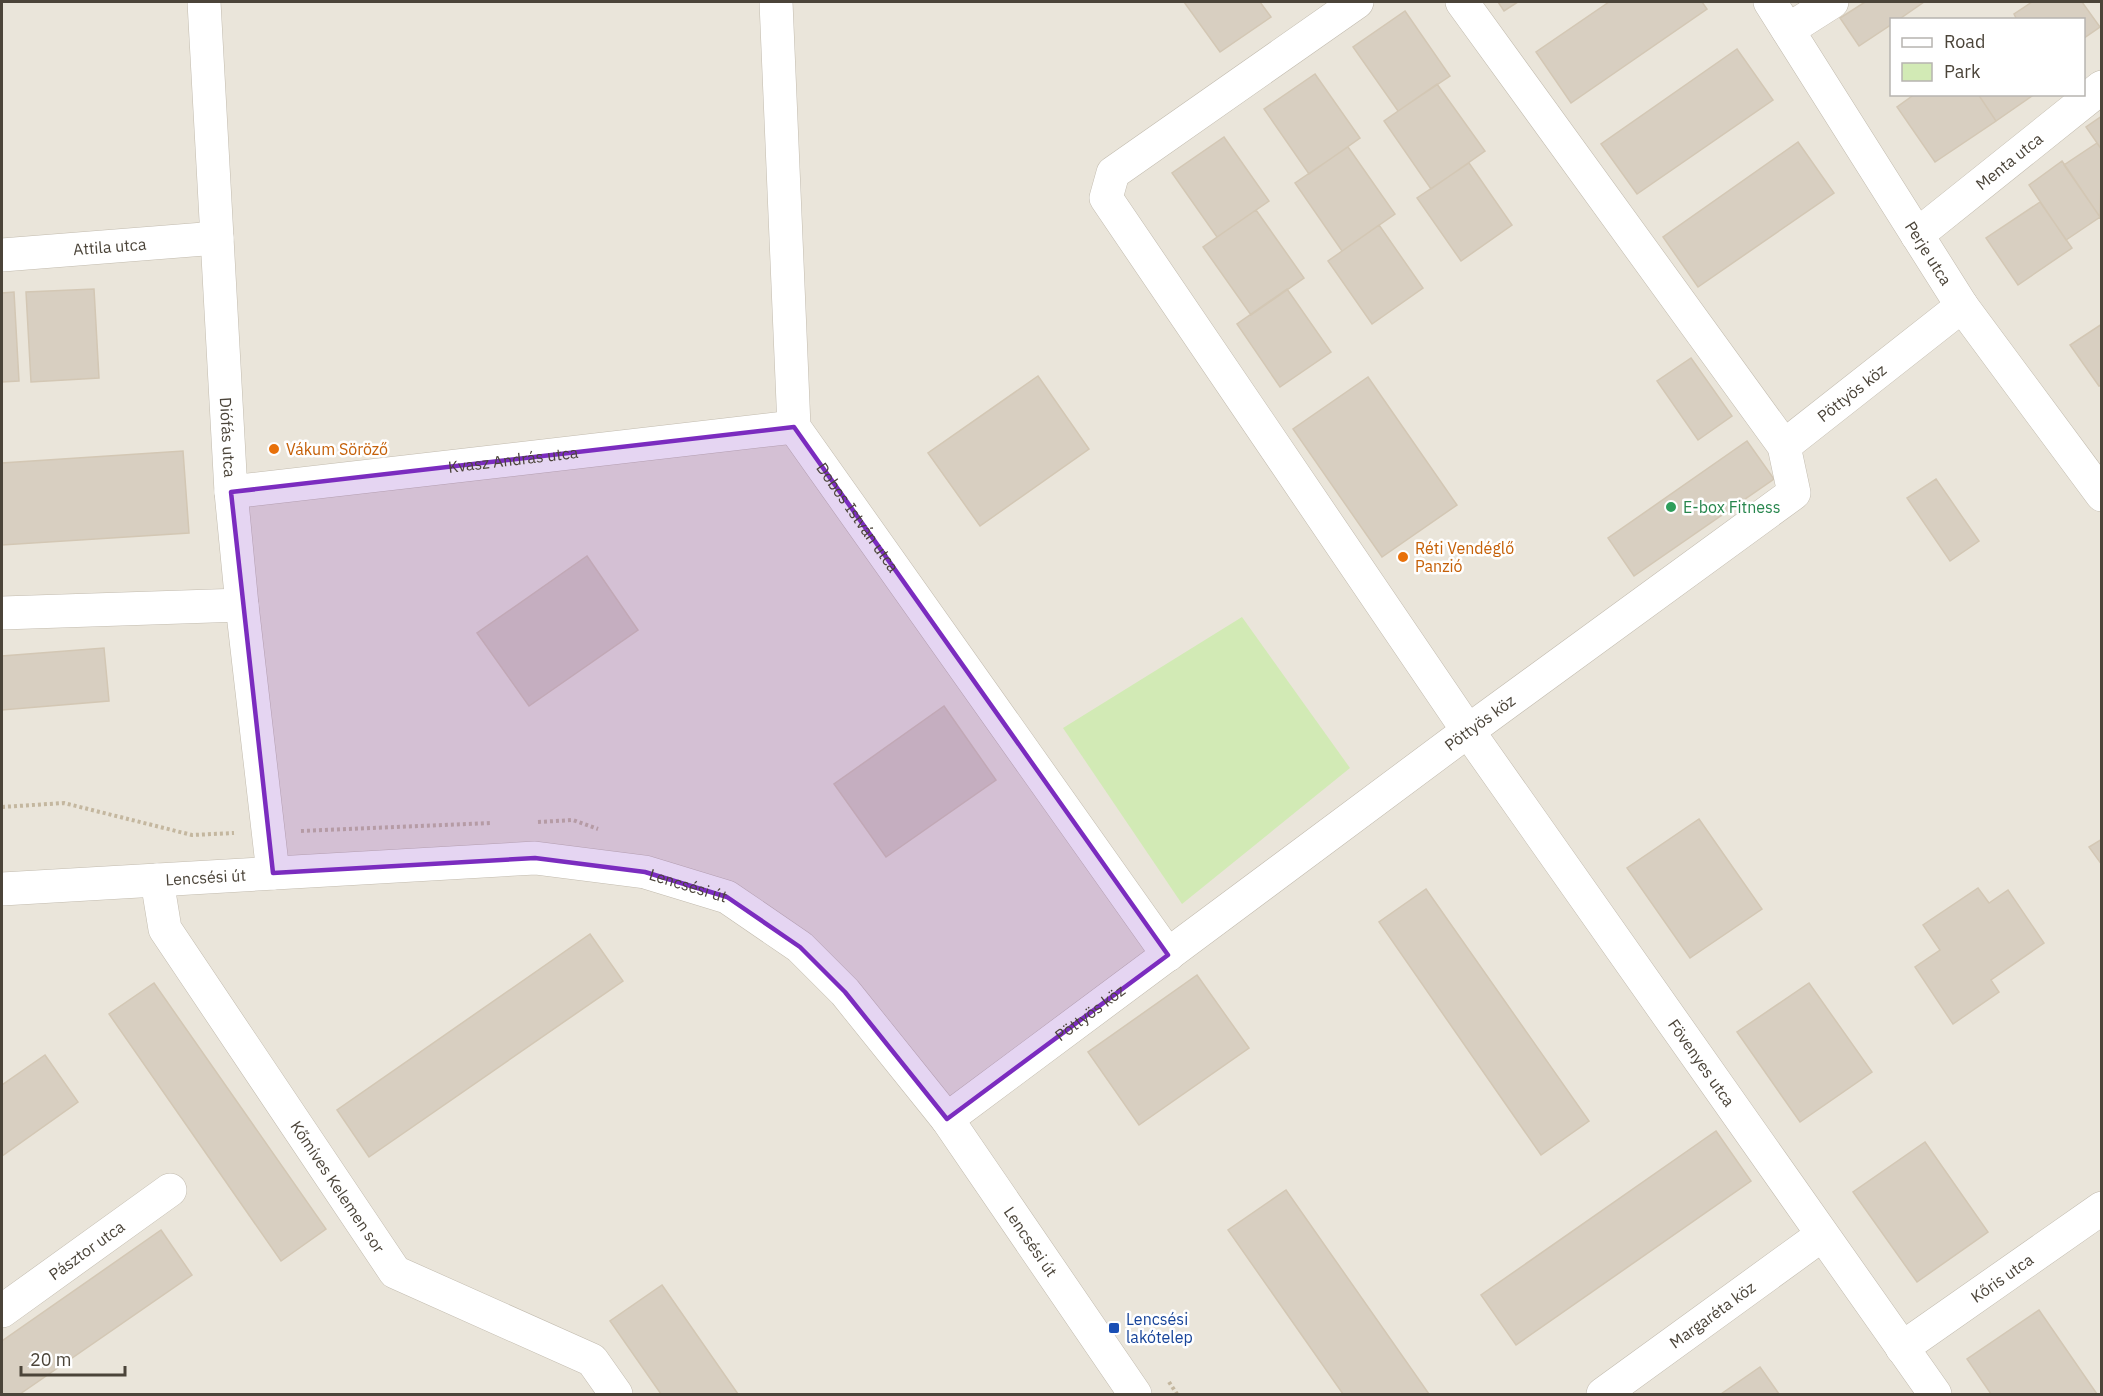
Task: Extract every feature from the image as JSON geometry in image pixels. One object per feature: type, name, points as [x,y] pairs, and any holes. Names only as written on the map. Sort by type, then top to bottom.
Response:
[{"type":"street","name":"Diófás utca","points":[[204,2],[231,492],[273,873]]},
{"type":"street","points":[[776,2],[794,427]]},
{"type":"street","name":"Fövenyes utca","points":[[1357,2],[1113,173],[1106,198],[1468,731],[1935,1395]]},
{"type":"street","points":[[1462,2],[1784,446]]},
{"type":"street","name":"Perje utca","points":[[1770,2],[1962,306],[2102,495]]},
{"type":"street","points":[[1788,30],[1832,2]]},
{"type":"street","name":"Menta utca","points":[[1917,235],[2102,87]]},
{"type":"street","name":"Attila utca","points":[[2,255],[217,238]]},
{"type":"street","name":"Pöttyös köz","points":[[947,1119],[1468,731],[1794,493],[1784,446],[1962,306]]},
{"type":"street","name":"Kvasz András utca","points":[[231,492],[794,427]]},
{"type":"street","name":"Dobos István utca","points":[[794,427],[1168,955]]},
{"type":"street","points":[[2,613],[242,605]]},
{"type":"street","name":"Lencsési út","points":[[2,889],[535,858],[645,872],[727,897],[800,947],[837,985],[947,1119],[1135,1395]]},
{"type":"street","name":"Kőmíves Kelemen sor","points":[[157,880],[165,929],[395,1272],[592,1360],[616,1395]]},
{"type":"street","name":"Pásztor utca","points":[[2,1311],[170,1190]]},
{"type":"street","name":"Kőris utca","points":[[1902,1348],[2102,1208]]},
{"type":"street","name":"Margaréta köz","points":[[1603,1395],[1822,1235]]},
{"type":"path","points":[[2,807],[64,803],[192,835],[503,823]]},
{"type":"path","points":[[526,822],[573,820],[606,832]]},
{"type":"path","points":[[1164,1375],[1177,1395]]},
{"type":"highlighted area","points":[[794,427],[1168,955],[947,1119],[845,992],[800,947],[727,897],[645,872],[535,858],[273,873],[231,492]]},
{"type":"shaded area","points":[[2,2],[2101,2],[2101,1394],[2,1394]]},
{"type":"green space","points":[[1242,617],[1350,768],[1182,904],[1063,728]]},
{"type":"building","points":[[1184,2],[1260,2],[1271,17],[1220,52]]},
{"type":"building","points":[[1498,2],[1518,2],[1504,11]]},
{"type":"building","points":[[1609,2],[1702,2],[1707,9],[1571,103],[1536,52]]},
{"type":"building","points":[[1865,2],[1924,2],[1901,18],[1890,18],[1890,25],[1859,46],[1840,18]]},
{"type":"building","points":[[2032,2],[2082,2],[2100,27],[2085,37],[2085,18],[2016,18],[2014,14]]},
{"type":"building","points":[[1405,11],[1450,76],[1398,111],[1353,47]]},
{"type":"building","points":[[1737,49],[1773,100],[1637,194],[1601,144]]},
{"type":"building","points":[[1315,74],[1360,138],[1309,174],[1264,109]]},
{"type":"building","points":[[1437,84],[1485,151],[1431,189],[1384,121]]},
{"type":"building","points":[[1912,96],[1979,96],[1996,121],[1935,162],[1897,107]]},
{"type":"building","points":[[1979,96],[2032,96],[1996,121]]},
{"type":"building","points":[[2102,116],[2102,150],[2086,127]]},
{"type":"building","points":[[1224,137],[1269,201],[1217,237],[1172,173]]},
{"type":"building","points":[[1798,142],[1834,193],[1698,287],[1663,237]]},
{"type":"building","points":[[2097,143],[2102,150],[2100,217],[2064,165]]},
{"type":"building","points":[[1348,147],[1395,214],[1342,251],[1295,183]]},
{"type":"building","points":[[2062,161],[2100,217],[2066,240],[2029,185]]},
{"type":"building","points":[[1469,163],[1512,225],[1461,261],[1417,198]]},
{"type":"building","points":[[2040,202],[2072,248],[2018,285],[1986,238]]},
{"type":"building","points":[[1256,210],[1304,278],[1251,315],[1203,247]]},
{"type":"building","points":[[1379,225],[1423,288],[1372,324],[1328,261]]},
{"type":"building","points":[[94,289],[99,378],[31,382],[26,292]]},
{"type":"building","points":[[1287,289],[1331,352],[1280,387],[1237,324]]},
{"type":"building","points":[[14,292],[19,381],[2,382],[2,293]]},
{"type":"building","points":[[2102,324],[2102,385],[2099,386],[2070,345]]},
{"type":"building","points":[[1691,358],[1732,416],[1698,440],[1657,381]]},
{"type":"building","points":[[1038,376],[1089,449],[980,526],[928,453]]},
{"type":"building","points":[[1368,377],[1457,505],[1382,557],[1293,429]]},
{"type":"building","points":[[1747,441],[1774,479],[1634,576],[1608,538]]},
{"type":"building","points":[[183,451],[189,533],[2,545],[2,463]]},
{"type":"building","points":[[1936,479],[1979,541],[1950,561],[1907,498]]},
{"type":"building","points":[[587,556],[638,630],[529,706],[477,633]]},
{"type":"building","points":[[104,648],[109,701],[2,710],[2,656]]},
{"type":"building","points":[[944,706],[996,780],[886,857],[834,784]]},
{"type":"building","points":[[1699,819],[1762,909],[1690,958],[1627,868]]},
{"type":"building","points":[[2102,839],[2102,865],[2089,847]]},
{"type":"building","points":[[1978,888],[1989,903],[2008,890],[2044,943],[1991,980],[1999,992],[1953,1024],[1915,967],[1940,950],[1923,925]]},
{"type":"building","points":[[1426,889],[1589,1121],[1541,1155],[1379,922]]},
{"type":"building","points":[[590,934],[623,981],[369,1157],[337,1110]]},
{"type":"building","points":[[1197,975],[1249,1048],[1139,1125],[1088,1052]]},
{"type":"building","points":[[154,983],[326,1229],[281,1261],[109,1014]]},
{"type":"building","points":[[1809,983],[1872,1072],[1800,1122],[1737,1032]]},
{"type":"building","points":[[45,1055],[78,1102],[2,1156],[2,1085]]},
{"type":"building","points":[[1716,1131],[1751,1181],[1516,1345],[1481,1295]]},
{"type":"building","points":[[1925,1142],[1988,1232],[1917,1282],[1853,1192]]},
{"type":"building","points":[[1286,1190],[1429,1394],[1343,1394],[1228,1230]]},
{"type":"building","points":[[161,1230],[192,1275],[20,1394],[2,1394],[2,1341]]},
{"type":"building","points":[[662,1285],[738,1394],[661,1394],[610,1321]]},
{"type":"building","points":[[2039,1310],[2097,1394],[1991,1394],[1967,1359]]},
{"type":"building","points":[[1760,1367],[1779,1394],[1721,1394]]},
{"type":"place","name":"Vákum Söröző","points":[[274,449]]},
{"type":"place","name":"E-box Fitness","points":[[1671,507]]},
{"type":"place","name":"Réti Vendéglő Panzió","points":[[1403,557]]},
{"type":"place","name":"Lencsési lakótelep","points":[[1114,1328]]}]
